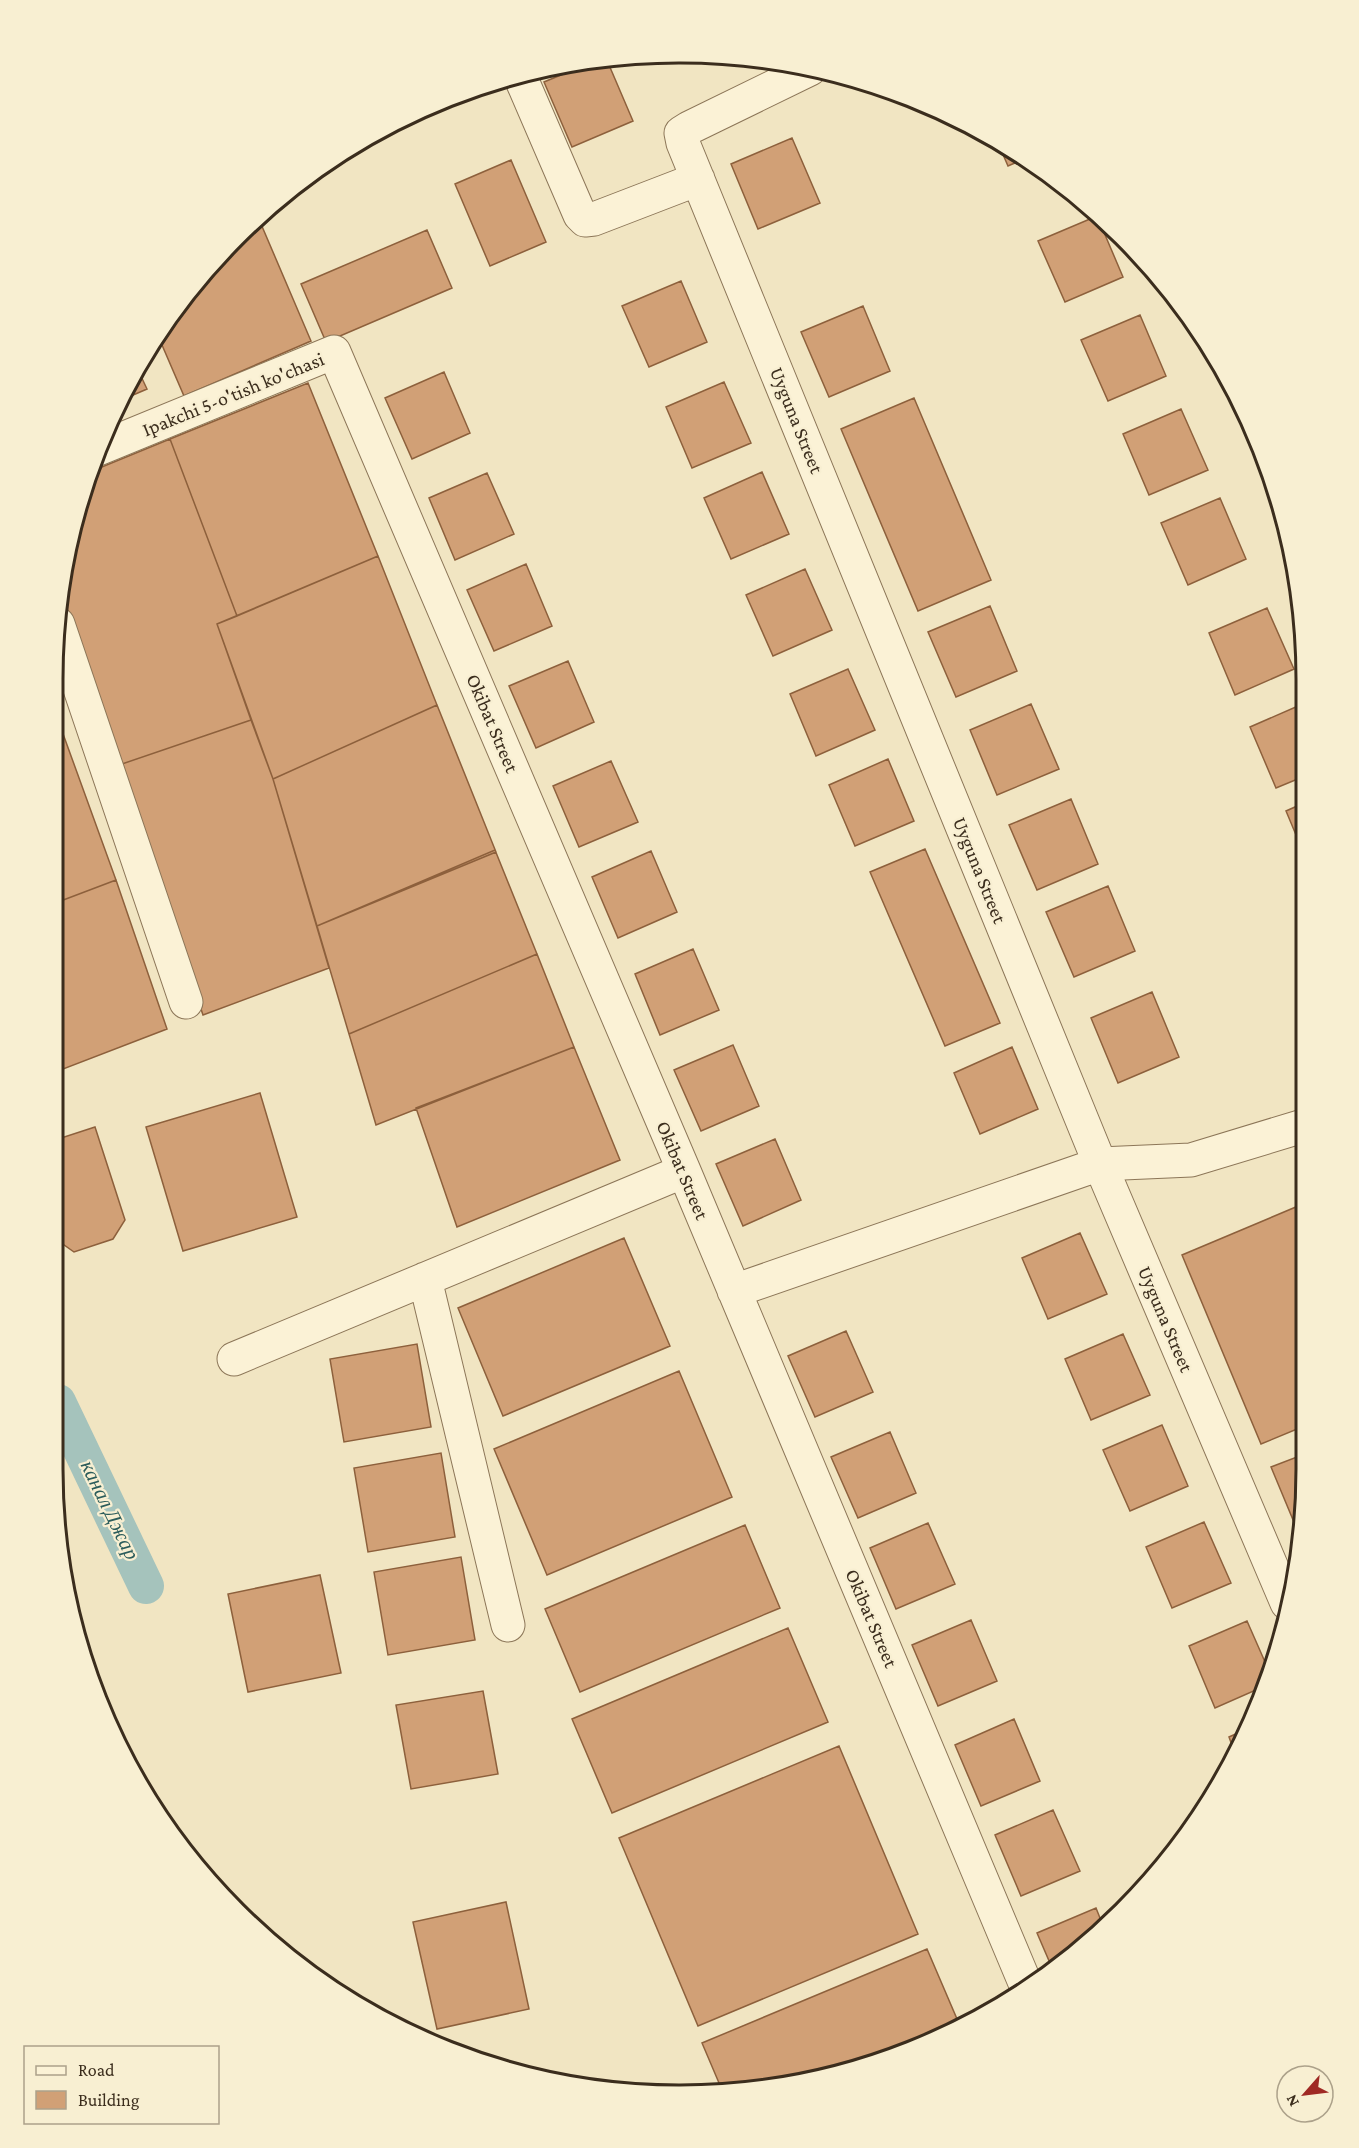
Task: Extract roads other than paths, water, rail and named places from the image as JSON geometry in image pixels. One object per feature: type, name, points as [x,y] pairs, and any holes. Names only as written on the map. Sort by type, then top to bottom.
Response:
[{"type":"street","name":"Uyguna Street","points":[[798,75],[689,128],[681,133],[683,143],[1100,1164],[1283,1594]]},
{"type":"street","points":[[523,83],[580,214],[585,220],[594,219],[698,179]]},
{"type":"street","name":"Ipakchi 5-o'tish ko'chasi","points":[[110,444],[334,352]]},
{"type":"street","name":"Okibat Street","points":[[334,352],[684,1171],[1024,1980]]},
{"type":"street","points":[[64,642],[186,1002]]},
{"type":"street","points":[[734,1291],[1100,1164],[1191,1160],[1296,1128]]},
{"type":"street","points":[[234,1359],[684,1171]]},
{"type":"street","points":[[425,1279],[508,1625]]},
{"type":"waterway","name":"канал Джар","points":[[63,1412],[146,1586]]}]
